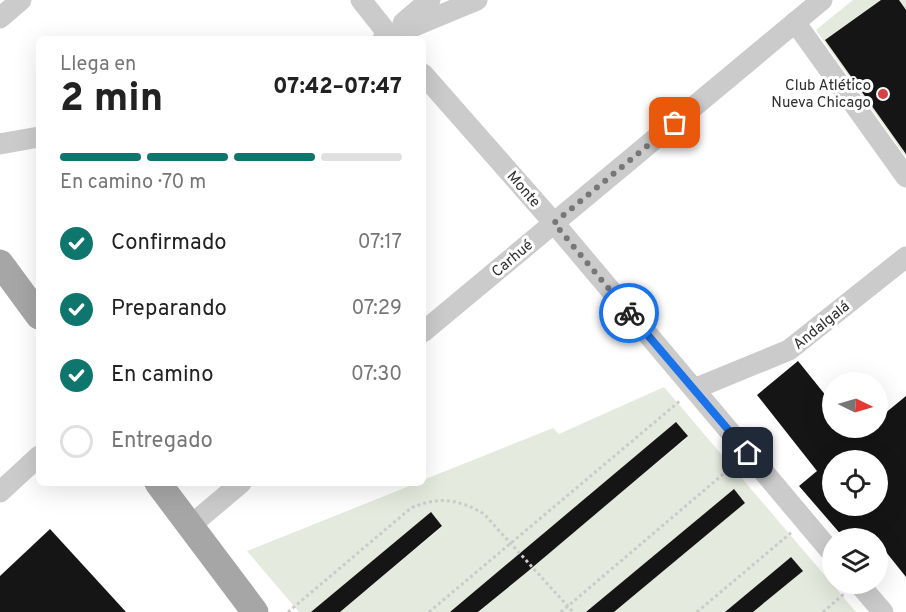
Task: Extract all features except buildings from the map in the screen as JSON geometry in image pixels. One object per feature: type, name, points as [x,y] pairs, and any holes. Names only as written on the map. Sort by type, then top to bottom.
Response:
[{"type":"main road","points":[[0,263],[36,312]]},
{"type":"main road","points":[[160,486],[255,612]]},
{"type":"street","points":[[0,18],[21,0]]},
{"type":"street","points":[[361,0],[387,36]]},
{"type":"street","points":[[390,36],[430,0]]},
{"type":"street","points":[[393,36],[477,0]]},
{"type":"street","name":"Carhué","points":[[426,330],[822,0]]},
{"type":"street","points":[[795,22],[906,177]]},
{"type":"street","name":"Monte","points":[[426,77],[554,223],[822,541]]},
{"type":"street","points":[[0,144],[36,137]]},
{"type":"street","name":"Andalgalá","points":[[694,389],[789,350],[906,257]]},
{"type":"street","points":[[0,492],[36,459]]},
{"type":"street","points":[[190,526],[238,486]]},
{"type":"street","points":[[861,594],[883,612]]},
{"type":"path","points":[[429,612],[694,389]]},
{"type":"path","points":[[561,612],[748,453]]},
{"type":"path","points":[[288,612],[411,508],[423,502],[438,499],[455,501],[484,514],[573,612]]},
{"type":"path","points":[[698,612],[805,521]]},
{"type":"path","points":[[823,612],[845,594]]},
{"type":"shaded area","name":"Club Atlético Nueva Chicago","points":[[853,0],[906,0],[906,157],[816,30]]},
{"type":"shaded area","points":[[664,387],[822,572],[822,594],[841,594],[856,612],[753,612],[802,571],[791,557],[725,612],[614,612],[745,503],[733,490],[590,609],[592,612],[479,612],[527,572],[450,612],[340,612],[442,527],[431,513],[317,612],[299,612],[247,551],[410,486],[426,486],[426,479],[553,428],[559,434]],"holes":[[[676,423],[688,437],[545,556],[533,542]]]},
{"type":"way so far","points":[[629,313],[554,223],[675,123]]},
{"type":"place","name":"Club Atlético Nueva Chicago","points":[[883,94]]},
{"type":"route","points":[[629,313],[748,453]]}]
